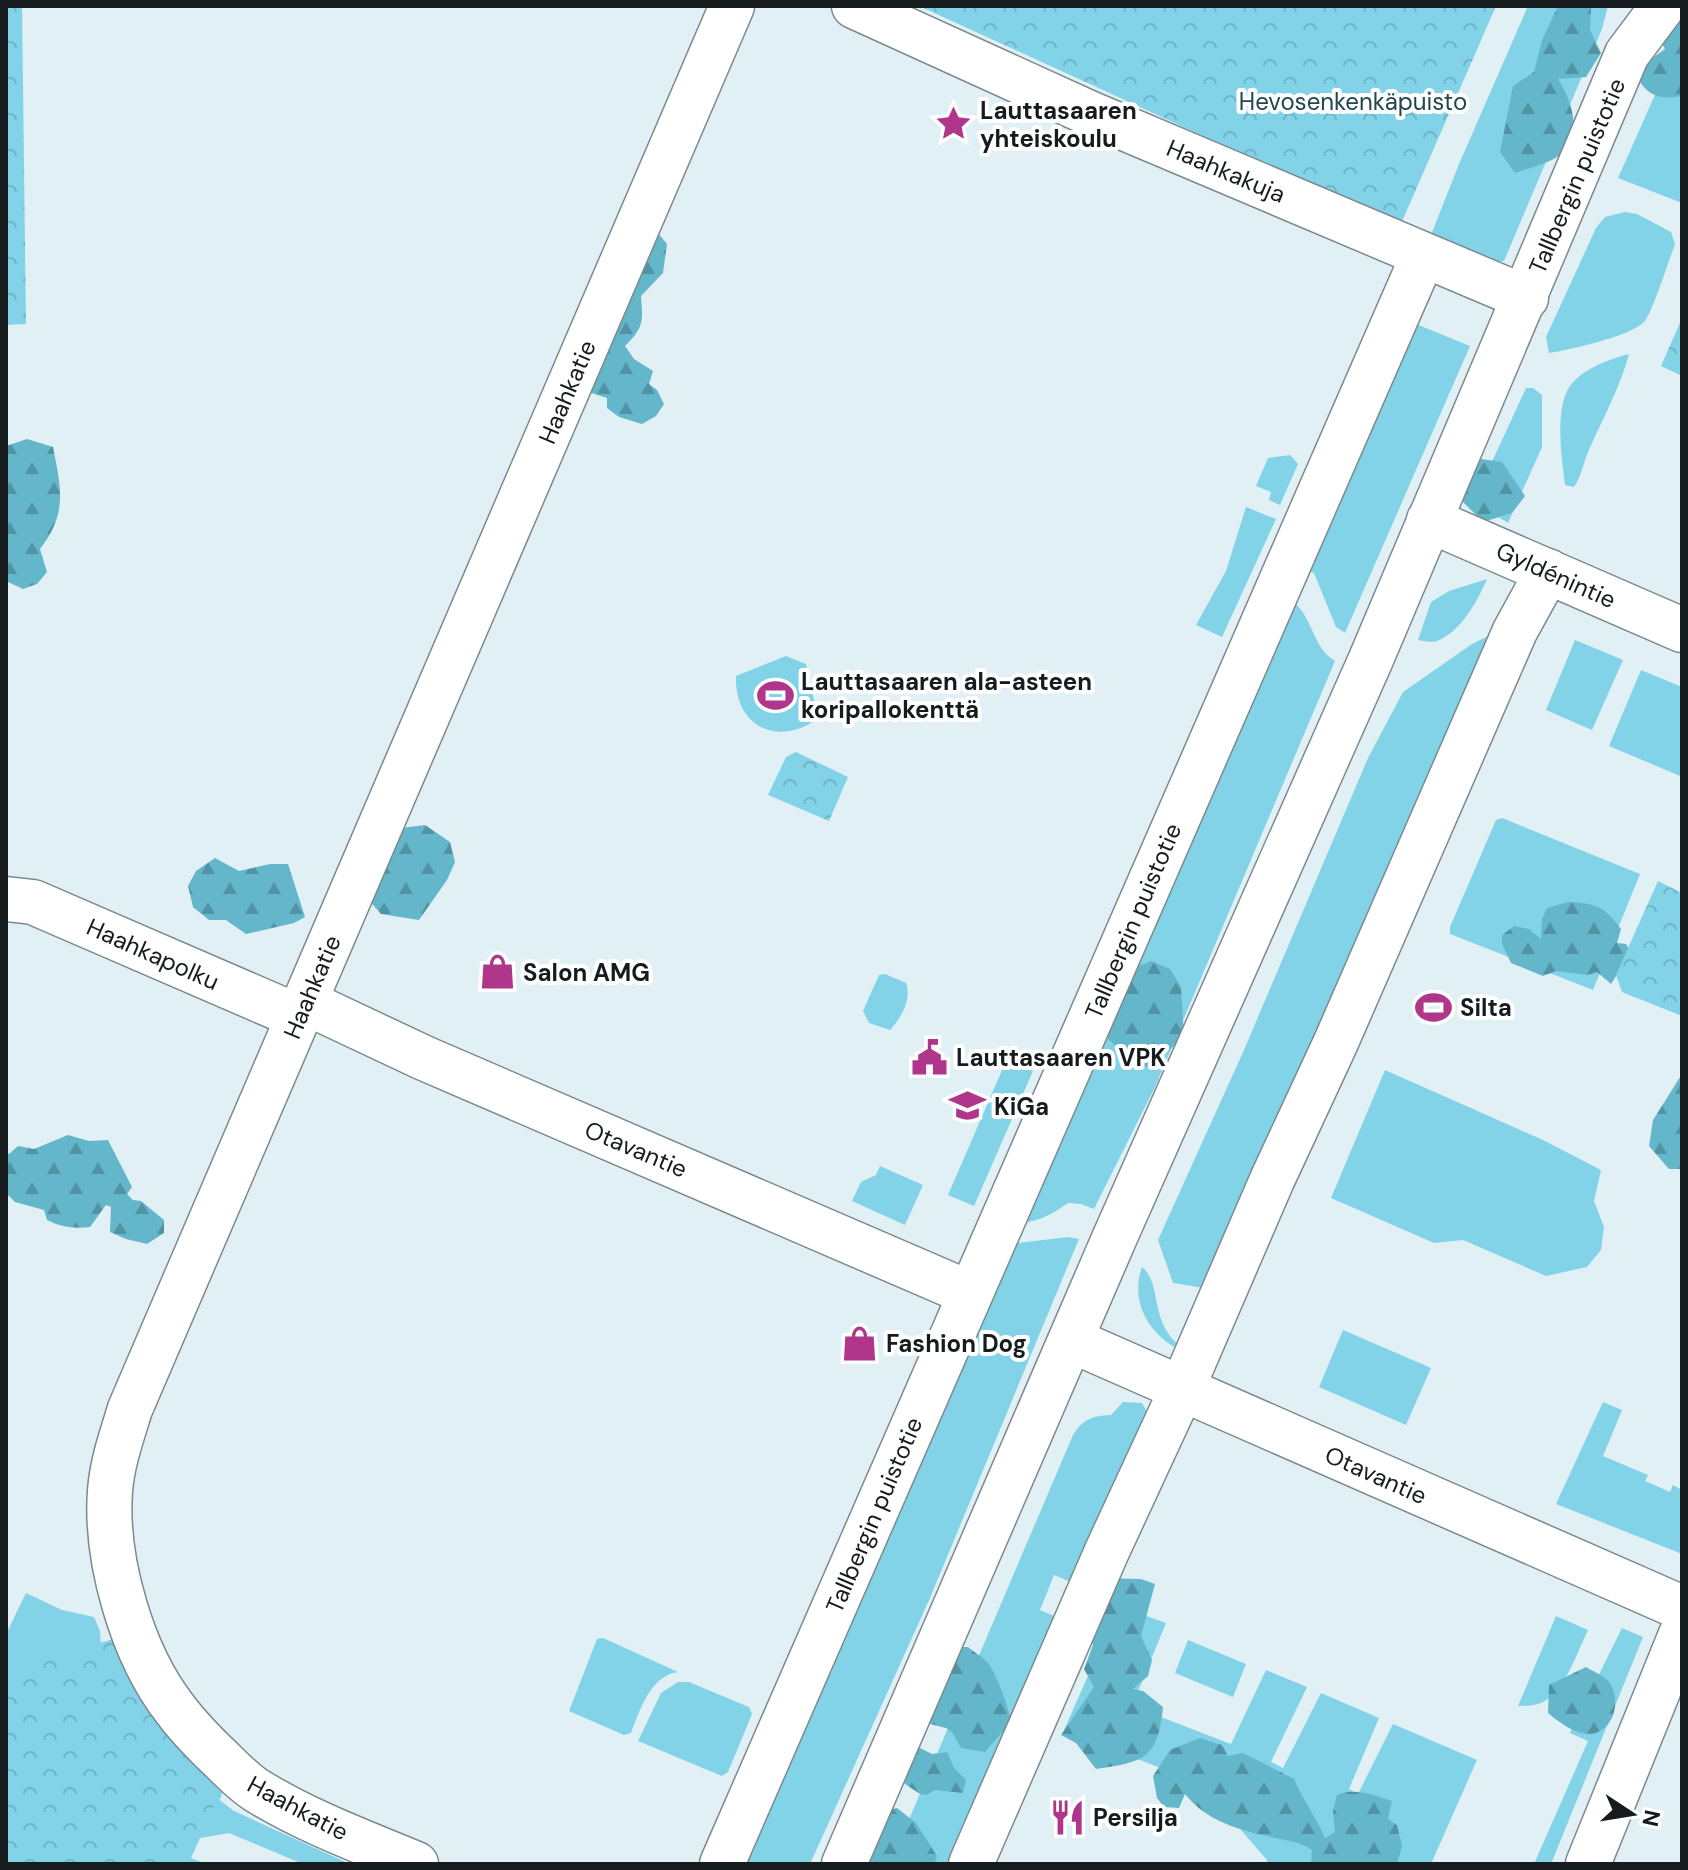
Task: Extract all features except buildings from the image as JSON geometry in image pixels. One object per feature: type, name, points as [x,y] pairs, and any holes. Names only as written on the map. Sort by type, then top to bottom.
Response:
[{"type":"street","name":"Haahkatie","points":[[416,1864],[346,1835],[254,1789],[203,1742],[173,1707],[134,1633],[114,1560],[109,1523],[110,1490],[130,1409],[732,6]]},
{"type":"street","name":"Haahkakuja","points":[[854,6],[1089,113],[1423,256]]},
{"type":"street","name":"Tallbergin puistotie","points":[[844,1864],[1371,659],[1502,347],[1526,298],[1627,54],[1635,6]]},
{"type":"street","name":"Tallbergin puistotie","points":[[1627,54],[1663,6]]},
{"type":"street","name":"Tallbergin puistotie","points":[[722,1864],[1423,256],[1526,298]]},
{"type":"street","name":"Gyldénintie","points":[[1429,520],[1682,630]]},
{"type":"street","points":[[971,1864],[1515,631],[1548,571]]},
{"type":"street","name":"Haahkapolku","points":[[6,899],[33,902],[302,1010]]},
{"type":"street","name":"Otavantie","points":[[302,1010],[424,1058],[969,1293]]},
{"type":"street","name":"Otavantie","points":[[1071,1340],[1181,1391],[1682,1608]]},
{"type":"street","points":[[1588,1864],[1682,1632]]},
{"type":"green space","points":[[6,6],[22,6],[26,324],[6,325]]},
{"type":"green space","name":"Hevosenkenkäpuisto","points":[[919,6],[1496,6],[1400,226]]},
{"type":"green space","points":[[1528,6],[1608,6],[1602,29],[1504,261],[1491,263],[1431,235]]},
{"type":"green space","points":[[1558,6],[1641,6],[1591,8],[1590,30],[1601,53],[1586,77],[1558,79],[1567,95],[1574,123],[1571,141],[1556,158],[1515,173],[1500,152],[1513,86],[1534,72],[1542,40]]},
{"type":"green space","points":[[1641,6],[1682,6],[1682,96],[1654,95],[1636,75],[1644,64],[1665,49]]},
{"type":"green space","points":[[1682,34],[1682,203],[1618,178]]},
{"type":"green space","points":[[1625,212],[1637,214],[1671,232],[1675,244],[1645,321],[1614,337],[1549,353],[1546,337],[1596,228],[1605,217]]},
{"type":"green space","points":[[653,227],[667,244],[663,273],[641,296],[641,324],[625,346],[634,359],[653,371],[649,384],[657,390],[664,404],[656,416],[642,424],[619,417],[607,408],[607,398],[576,388]]},
{"type":"green space","points":[[1682,318],[1682,376],[1661,366]]},
{"type":"green space","points":[[1416,324],[1470,346],[1345,633],[1336,627],[1314,573],[1304,569]]},
{"type":"green space","points":[[1629,354],[1578,479],[1574,487],[1565,485],[1560,434],[1565,396],[1575,380],[1589,370]]},
{"type":"green space","points":[[1526,388],[1533,388],[1542,395],[1542,447],[1508,523],[1492,513],[1484,479]]},
{"type":"green space","points":[[27,439],[53,447],[60,500],[55,524],[40,549],[47,572],[37,584],[23,589],[6,581],[6,446]]},
{"type":"green space","points":[[1290,455],[1298,464],[1280,505],[1269,500],[1271,492],[1256,486],[1268,458]]},
{"type":"green space","points":[[1481,459],[1502,462],[1525,496],[1512,513],[1483,522],[1463,502],[1467,479]]},
{"type":"green space","points":[[1246,507],[1276,519],[1222,637],[1196,625],[1226,571]]},
{"type":"green space","points":[[1487,579],[1474,605],[1454,630],[1435,642],[1418,640],[1431,602],[1449,591]]},
{"type":"green space","points":[[1291,600],[1304,614],[1327,655],[1335,661],[1155,1087],[1094,1209],[1068,1203],[1039,1219],[1020,1222]]},
{"type":"green space","points":[[1490,635],[1204,1288],[1173,1283],[1158,1240],[1244,1050],[1368,758],[1403,692]]},
{"type":"green space","points":[[1575,640],[1623,660],[1592,730],[1546,710]]},
{"type":"green space","name":"Lauttasaaren ala-asteen koripallokenttä","points":[[786,656],[806,664],[818,718],[803,727],[774,731],[751,720],[742,708],[736,676]]},
{"type":"green space","points":[[1641,670],[1682,687],[1680,776],[1609,746]]},
{"type":"green space","points":[[796,752],[848,777],[829,821],[768,795],[786,757]]},
{"type":"green space","points":[[1502,818],[1640,874],[1593,990],[1450,934],[1450,927],[1496,820]]},
{"type":"green space","points":[[425,825],[450,842],[455,862],[447,880],[419,920],[381,914],[366,897],[393,829]]},
{"type":"green space","points":[[215,858],[239,871],[270,864],[288,864],[305,917],[294,923],[246,934],[226,920],[209,920],[193,907],[188,886],[196,871]]},
{"type":"green space","points":[[1658,881],[1682,893],[1682,1016],[1622,992],[1616,975]]},
{"type":"green space","points":[[1568,902],[1598,907],[1621,929],[1617,943],[1626,944],[1631,953],[1611,984],[1597,972],[1588,975],[1556,971],[1543,976],[1511,963],[1502,944],[1502,935],[1514,926],[1529,929],[1541,939],[1542,919],[1547,908]]},
{"type":"green space","points":[[1151,961],[1170,969],[1181,987],[1184,1036],[1151,1068],[1135,1063],[1108,1039],[1108,995],[1121,973]]},
{"type":"green space","points":[[885,974],[906,983],[908,995],[898,1020],[890,1030],[869,1023],[863,1011],[879,975]]},
{"type":"green space","points":[[1006,1061],[1033,1071],[974,1206],[948,1195]]},
{"type":"green space","points":[[1385,1070],[1543,1140],[1601,1170],[1594,1201],[1604,1227],[1601,1250],[1587,1267],[1546,1276],[1463,1240],[1434,1243],[1331,1198]]},
{"type":"green space","points":[[1682,1074],[1682,1169],[1669,1169],[1649,1146],[1653,1120]]},
{"type":"green space","points":[[68,1135],[89,1141],[108,1140],[132,1187],[127,1194],[164,1220],[164,1233],[147,1244],[110,1232],[111,1207],[106,1205],[90,1227],[63,1226],[47,1220],[44,1210],[15,1202],[6,1193],[6,1152],[9,1154],[18,1146],[34,1149]]},
{"type":"green space","points":[[880,1166],[923,1185],[905,1225],[852,1201],[861,1182],[876,1175]]},
{"type":"green space","points":[[1068,1237],[1079,1239],[930,1598],[810,1864],[742,1864],[1009,1244]]},
{"type":"green space","points":[[1142,1267],[1152,1283],[1164,1326],[1181,1347],[1178,1349],[1158,1334],[1144,1314],[1138,1291]]},
{"type":"green space","points":[[1343,1330],[1431,1368],[1406,1425],[1319,1387]]},
{"type":"green space","points":[[1123,1402],[1142,1403],[1150,1417],[1078,1585],[1054,1575],[1040,1610],[1064,1620],[956,1864],[890,1864],[1073,1435],[1084,1422],[1111,1415]]},
{"type":"green space","points":[[1603,1402],[1622,1410],[1603,1456],[1648,1475],[1645,1481],[1670,1492],[1673,1485],[1682,1490],[1682,1554],[1556,1504]]},
{"type":"green space","points":[[1099,1578],[1141,1579],[1155,1584],[1141,1636],[1152,1660],[1148,1676],[1133,1689],[1143,1691],[1163,1707],[1157,1738],[1146,1755],[1126,1764],[1096,1769],[1076,1743],[1061,1735],[1094,1687],[1084,1669],[1093,1645],[1089,1635]]},
{"type":"green space","points":[[26,1593],[62,1610],[94,1617],[100,1631],[102,1663],[6,1705],[6,1634]]},
{"type":"green space","points":[[1119,1606],[1166,1623],[1132,1706],[1231,1744],[1266,1670],[1307,1687],[1271,1762],[1283,1768],[1321,1693],[1379,1718],[1349,1789],[1358,1794],[1393,1724],[1477,1760],[1431,1864],[1267,1864],[1267,1860],[1228,1815],[1168,1771],[1064,1730]]},
{"type":"green space","points":[[1556,1616],[1588,1630],[1555,1693],[1538,1704],[1518,1706]]},
{"type":"green space","points":[[1622,1628],[1643,1637],[1551,1864],[1534,1864],[1588,1741],[1570,1733]]},
{"type":"green space","points":[[132,1633],[230,1773],[220,1799],[177,1853],[177,1864],[6,1864],[6,1666],[15,1670]]},
{"type":"green space","points":[[603,1638],[678,1672],[668,1675],[653,1687],[631,1733],[624,1735],[569,1711],[597,1639]]},
{"type":"green space","points":[[1188,1640],[1246,1664],[1233,1697],[1175,1673]]},
{"type":"green space","points":[[959,1647],[968,1647],[988,1663],[1010,1715],[1011,1722],[985,1752],[961,1748],[952,1732],[930,1724],[917,1711]]},
{"type":"green space","points":[[1586,1667],[1608,1681],[1615,1701],[1613,1715],[1606,1727],[1593,1734],[1572,1730],[1548,1713],[1549,1685]]},
{"type":"green space","points":[[678,1682],[689,1682],[749,1707],[752,1714],[728,1772],[722,1776],[638,1741],[661,1693]]},
{"type":"green space","points":[[1200,1738],[1222,1745],[1228,1756],[1243,1753],[1294,1779],[1325,1838],[1335,1832],[1333,1811],[1337,1795],[1358,1792],[1392,1801],[1388,1819],[1397,1825],[1402,1846],[1397,1864],[1311,1864],[1312,1850],[1307,1847],[1226,1824],[1204,1812],[1185,1794],[1179,1808],[1164,1807],[1157,1798],[1153,1776],[1170,1750]]},
{"type":"green space","points":[[916,1746],[932,1754],[947,1752],[954,1768],[966,1780],[963,1793],[935,1790],[926,1795],[905,1784],[900,1766]]},
{"type":"green space","points":[[196,1782],[234,1811],[350,1864],[303,1864],[229,1833],[200,1838],[191,1858],[207,1864],[113,1864]]},
{"type":"green space","points":[[897,1808],[916,1823],[937,1856],[934,1864],[848,1864],[881,1811]]},
{"type":"place","name":"Lauttasaaren yhteiskoulu","points":[[954,124]]},
{"type":"place","name":"Lauttasaaren ala-asteen koripallokenttä","points":[[775,695]]},
{"type":"place","name":"Salon AMG","points":[[497,972]]},
{"type":"place","name":"Silta","points":[[1434,1007]]},
{"type":"place","name":"Lauttasaaren VPK","points":[[930,1057]]},
{"type":"place","name":"KiGa","points":[[968,1106]]},
{"type":"place","name":"Fashion Dog","points":[[860,1343]]},
{"type":"place","name":"Persilja","points":[[1067,1817]]}]
